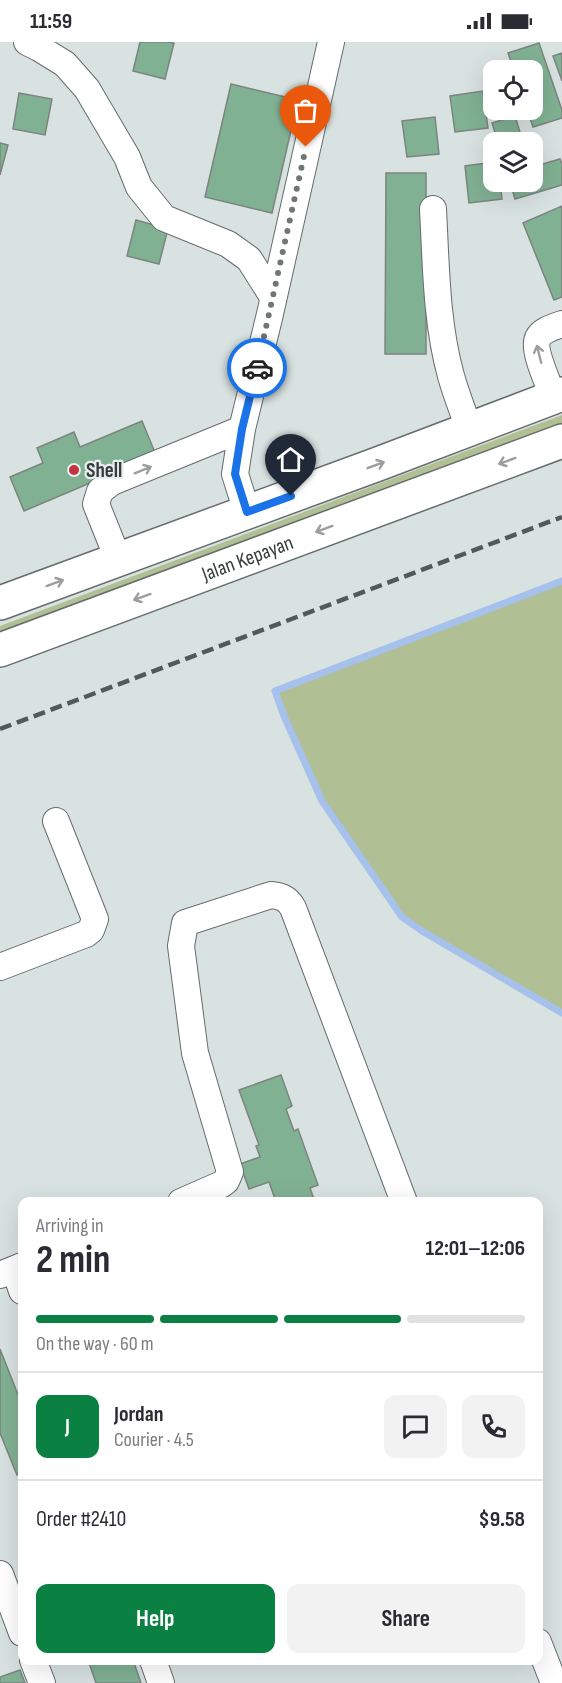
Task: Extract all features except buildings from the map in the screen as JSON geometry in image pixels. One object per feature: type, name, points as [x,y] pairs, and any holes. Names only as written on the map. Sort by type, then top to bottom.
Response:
[{"type":"highway","name":"Jalan Kepayan","points":[[0,603],[378,465],[558,396]]},
{"type":"highway","name":"Jalan Kepayan","points":[[0,650],[562,441]]},
{"type":"street","points":[[27,42],[65,64],[87,89],[127,157],[139,187],[164,218],[228,244],[249,259],[273,297]]},
{"type":"street","points":[[247,512],[235,474],[242,429],[331,42]]},
{"type":"street","points":[[433,209],[438,297],[443,334],[451,374],[469,429]]},
{"type":"street","points":[[558,396],[536,348],[537,338],[543,332],[562,324]]},
{"type":"street","points":[[118,559],[96,504],[100,491],[112,482],[242,429]]},
{"type":"street","points":[[0,967],[86,934],[94,925],[95,919],[56,821]]},
{"type":"street","points":[[198,1197],[226,1181],[230,1172],[195,1053],[181,946],[185,923],[271,895],[284,897],[293,908],[402,1197]]},
{"type":"street","points":[[0,1574],[18,1622]]},
{"type":"street","points":[[543,1655],[554,1683]]},
{"type":"street","points":[[35,1665],[42,1683]]},
{"type":"street","points":[[155,1665],[161,1683]]},
{"type":"green space","points":[[562,415],[562,423],[0,634],[0,626]]},
{"type":"green space","points":[[562,581],[562,1013],[402,917],[322,801],[275,691]]},
{"type":"waterway","points":[[562,581],[275,691],[322,801],[402,917],[562,1013]]},
{"type":"railway","points":[[0,729],[562,517]]},
{"type":"way so far","points":[[257,368],[306,147]]},
{"type":"place","name":"Shell","points":[[74,470]]},
{"type":"route","points":[[257,368],[242,429],[235,474],[247,512],[291,496]]}]
